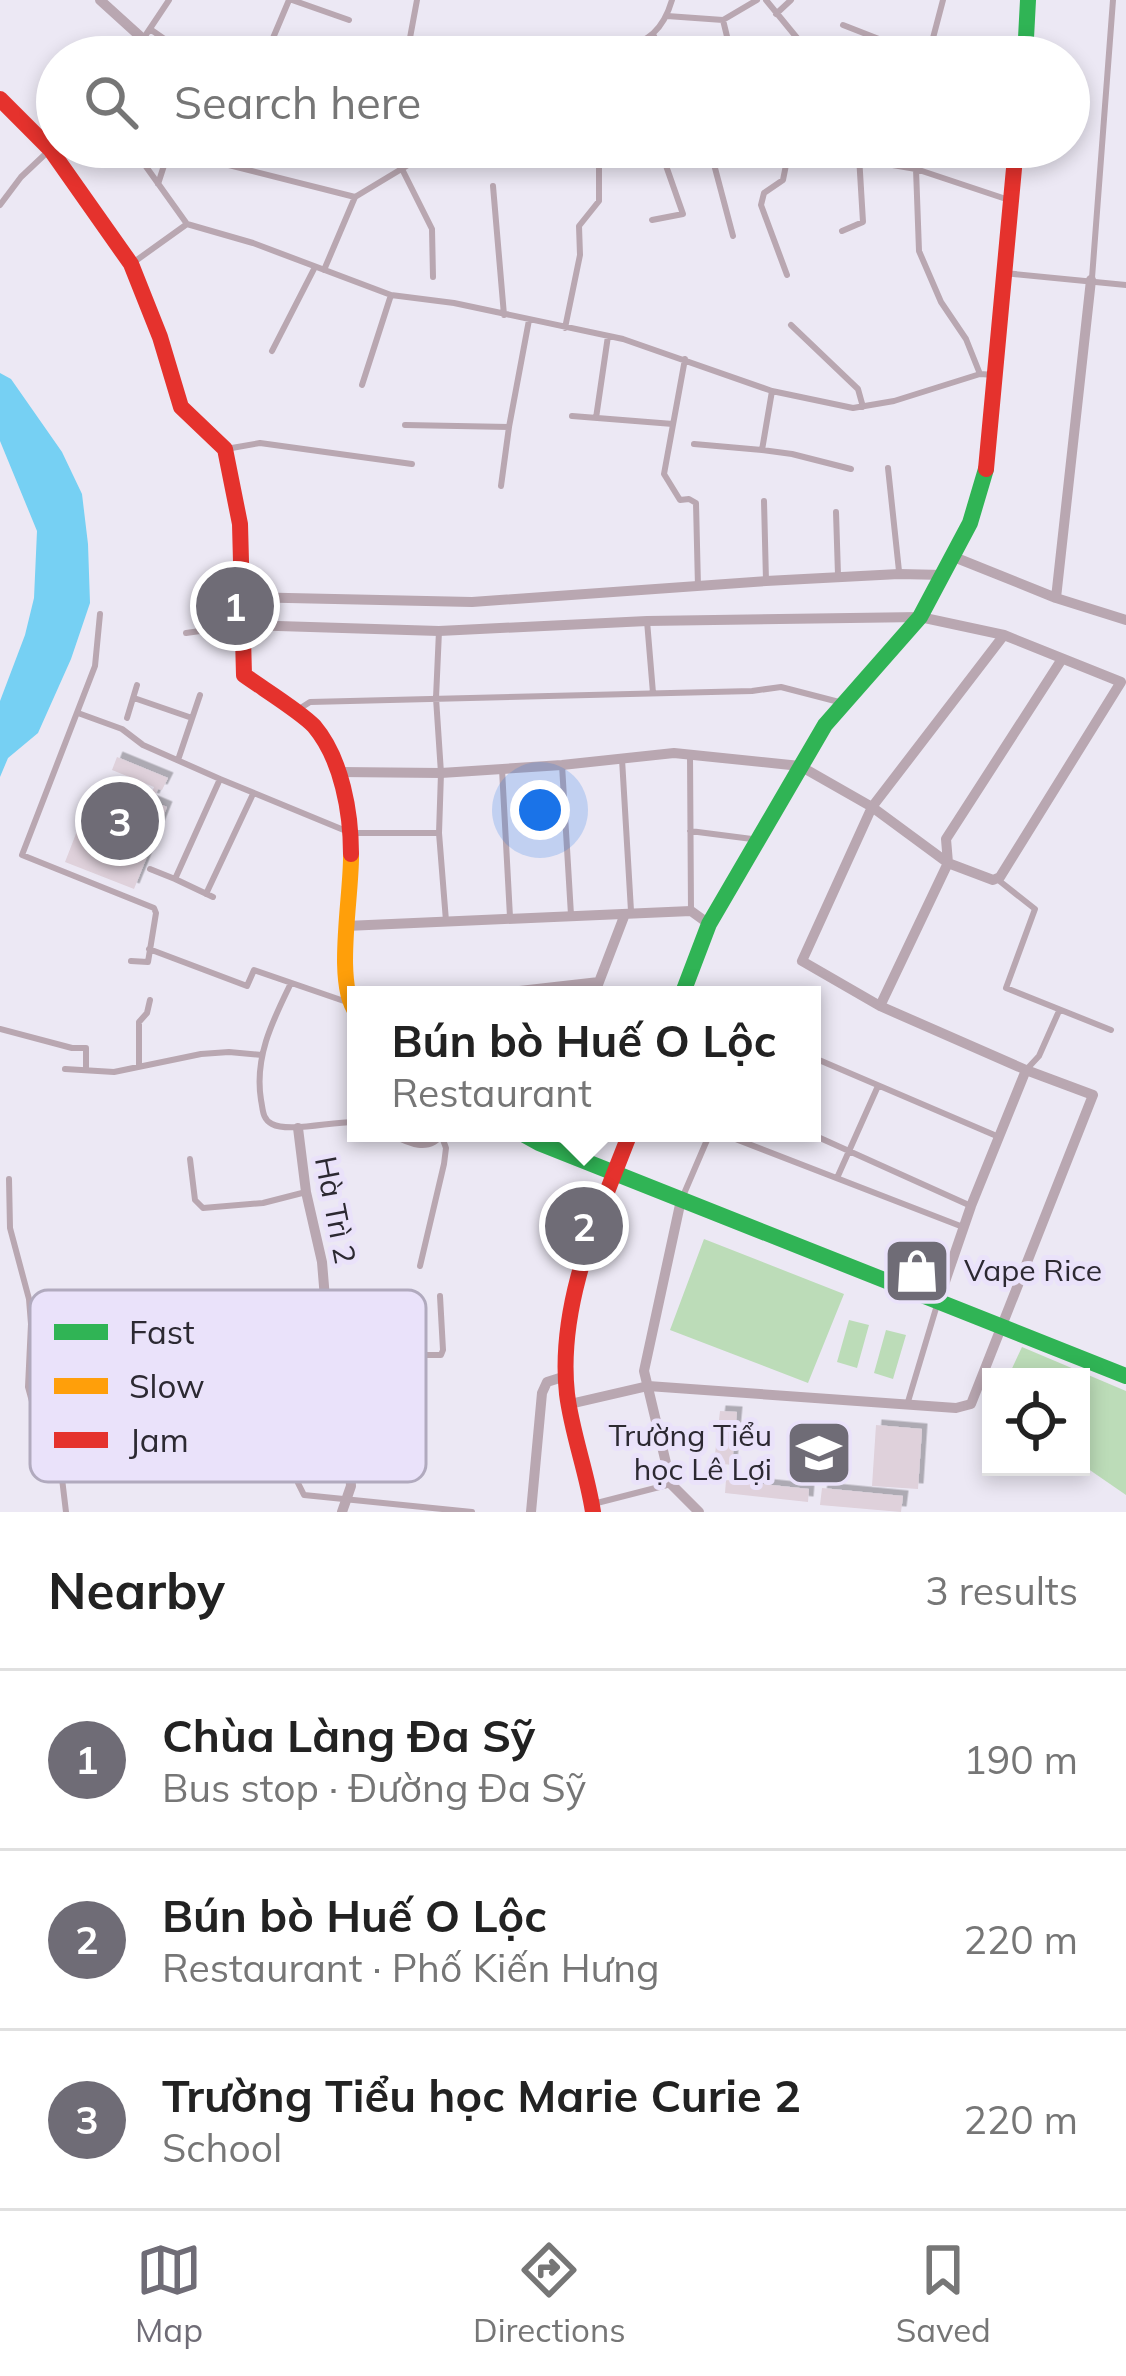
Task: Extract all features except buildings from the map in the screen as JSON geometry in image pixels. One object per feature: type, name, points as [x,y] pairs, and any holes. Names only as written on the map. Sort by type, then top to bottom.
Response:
[{"type":"street","points":[[100,0],[147,34]]},
{"type":"street","points":[[1025,36],[1028,0]]},
{"type":"street","points":[[1,102],[36,132]]},
{"type":"street","points":[[68,168],[131,264],[181,406],[225,449],[240,524],[244,675],[314,726],[340,772],[351,832],[344,975],[348,986]]},
{"type":"street","points":[[685,986],[709,924],[825,724],[920,617],[970,524],[986,469],[988,375],[1014,168]]},
{"type":"street","points":[[1056,598],[1091,280]]},
{"type":"street","points":[[954,557],[1126,620]]},
{"type":"street","points":[[243,597],[472,602],[766,581],[944,575]]},
{"type":"street","points":[[244,625],[439,631],[647,621],[920,617],[1004,635],[1121,682],[998,879],[948,863],[872,807],[800,766],[674,753],[442,773],[340,772]]},
{"type":"street","points":[[570,1404],[648,1386],[804,1400],[956,1408],[970,1404],[1093,1095],[880,1006],[802,961],[872,807],[1004,635]]},
{"type":"street","points":[[880,1006],[948,863],[946,839],[1062,659]]},
{"type":"street","points":[[346,926],[691,911],[709,924]]},
{"type":"street","points":[[598,986],[628,913]]},
{"type":"street","points":[[938,1302],[1026,1070]]},
{"type":"street","name":"Hà Trì 2","points":[[298,1128],[325,1290]]},
{"type":"street","points":[[549,1142],[614,1173],[1126,1376]]},
{"type":"street","points":[[593,1508],[566,1376],[568,1323],[626,1142]]},
{"type":"street","points":[[681,1200],[644,1372],[671,1484],[699,1512]]},
{"type":"street","points":[[531,1512],[542,1393],[548,1382],[566,1376]]},
{"type":"street","name":"Hà Trì 2","points":[[342,1512],[351,1482]]},
{"type":"lane","points":[[151,36],[147,34],[169,0]]},
{"type":"lane","points":[[275,36],[291,0],[349,20]]},
{"type":"lane","points":[[410,36],[417,0]]},
{"type":"lane","points":[[654,36],[672,0]]},
{"type":"lane","points":[[667,16],[723,20],[761,0],[795,36]]},
{"type":"lane","points":[[776,14],[791,0]]},
{"type":"lane","points":[[933,36],[943,0]]},
{"type":"lane","points":[[1091,280],[1112,0]]},
{"type":"lane","points":[[723,20],[727,36]]},
{"type":"lane","points":[[843,25],[872,36]]},
{"type":"lane","points":[[0,205],[36,162]]},
{"type":"lane","points":[[147,168],[187,224],[253,243],[391,295],[454,303],[608,336],[772,391],[853,408],[988,375],[932,283],[919,250],[916,170]]},
{"type":"lane","points":[[158,184],[163,168]]},
{"type":"lane","points":[[240,168],[355,197]]},
{"type":"lane","points":[[565,328],[580,255],[579,226],[599,201],[599,168]]},
{"type":"lane","points":[[652,220],[683,214],[667,168]]},
{"type":"lane","points":[[715,168],[733,236]]},
{"type":"lane","points":[[785,168],[783,180],[766,191],[761,206],[787,275]]},
{"type":"lane","points":[[842,231],[863,222],[860,168]]},
{"type":"lane","points":[[908,168],[1010,200]]},
{"type":"lane","points":[[272,351],[355,197],[403,169],[432,229],[434,277]]},
{"type":"lane","points":[[493,186],[504,315]]},
{"type":"lane","points":[[131,264],[187,224]]},
{"type":"lane","points":[[1003,273],[1126,285]]},
{"type":"lane","points":[[362,385],[391,295]]},
{"type":"lane","points":[[501,486],[529,320]]},
{"type":"lane","points":[[791,325],[858,389],[862,406]]},
{"type":"lane","points":[[596,418],[608,336]]},
{"type":"lane","points":[[685,359],[664,475],[680,500],[696,502],[698,587]]},
{"type":"lane","points":[[762,449],[772,391]]},
{"type":"lane","points":[[572,416],[673,424]]},
{"type":"lane","points":[[405,425],[509,427]]},
{"type":"lane","points":[[225,449],[260,443],[412,464]]},
{"type":"lane","points":[[694,444],[762,449],[851,470]]},
{"type":"lane","points":[[888,468],[899,574]]},
{"type":"lane","points":[[764,501],[766,581]]},
{"type":"lane","points":[[836,512],[838,578]]},
{"type":"lane","points":[[100,614],[95,666],[22,855],[154,908],[148,962],[131,961]]},
{"type":"lane","points":[[647,621],[653,693]]},
{"type":"lane","points":[[186,633],[244,625]]},
{"type":"lane","points":[[439,631],[439,833],[446,921]]},
{"type":"lane","points":[[127,718],[137,685]]},
{"type":"lane","points":[[296,711],[310,702],[781,687],[843,703]]},
{"type":"lane","points":[[178,760],[200,694]]},
{"type":"lane","points":[[134,698],[192,718]]},
{"type":"lane","points":[[78,712],[122,729],[150,754],[178,760],[351,832],[439,833]]},
{"type":"lane","points":[[690,754],[691,911]]},
{"type":"lane","points":[[622,759],[628,913]]},
{"type":"lane","points":[[562,765],[571,915]]},
{"type":"lane","points":[[502,769],[510,917]]},
{"type":"lane","points":[[175,879],[220,779]]},
{"type":"lane","points":[[150,869],[210,896],[253,793]]},
{"type":"lane","points":[[690,830],[759,840]]},
{"type":"lane","points":[[998,879],[1035,909],[1006,988],[1111,1030]]},
{"type":"lane","points":[[149,949],[247,986],[254,970],[347,1003]]},
{"type":"lane","points":[[291,982],[262,1055],[258,1083],[265,1118],[268,1123],[298,1128],[347,1122]]},
{"type":"lane","points":[[140,1067],[139,1022],[150,1000]]},
{"type":"lane","points":[[1026,1070],[1039,1056],[1060,1010]]},
{"type":"lane","points":[[0,1029],[86,1048],[86,1069]]},
{"type":"lane","points":[[64,1069],[114,1072],[229,1052],[262,1055]]},
{"type":"lane","points":[[821,1061],[999,1137]]},
{"type":"lane","points":[[837,1178],[878,1085]]},
{"type":"lane","points":[[821,1139],[971,1206]]},
{"type":"lane","points":[[420,1266],[444,1164],[445,1142]]},
{"type":"lane","points":[[681,1200],[706,1142]]},
{"type":"lane","points":[[743,1142],[963,1227]]},
{"type":"lane","points":[[190,1159],[195,1200],[203,1208],[263,1203],[306,1192]]},
{"type":"lane","points":[[9,1179],[4,1213],[30,1316]]},
{"type":"lane","points":[[426,1356],[442,1353],[440,1296]]},
{"type":"lane","points":[[907,1405],[938,1302]]},
{"type":"lane","points":[[30,1345],[30,1394]]},
{"type":"lane","points":[[62,1482],[66,1512]]},
{"type":"lane","points":[[300,1482],[304,1495],[472,1512]]},
{"type":"lane","points":[[593,1508],[671,1484]]},
{"type":"green space","points":[[704,1239],[844,1294],[808,1383],[670,1330]]},
{"type":"green space","points":[[849,1320],[869,1325],[857,1368],[837,1362]]},
{"type":"green space","points":[[886,1330],[906,1335],[893,1379],[874,1373]]},
{"type":"green space","points":[[1022,1347],[1072,1368],[1012,1368]]},
{"type":"green space","points":[[1090,1376],[1126,1391],[1126,1495],[1090,1470]]},
{"type":"water","points":[[0,373],[11,379],[62,452],[82,494],[90,603],[38,733],[8,758],[0,777],[0,701],[34,598],[37,531],[0,441]]},
{"type":"traffic: fast","points":[[1026,36],[1028,0]]},
{"type":"traffic: fast","points":[[685,986],[709,924],[825,725],[920,617],[970,523],[986,469]]},
{"type":"traffic: fast","points":[[537,1142],[1126,1376]]},
{"type":"traffic: slow","points":[[347,986],[351,854]]},
{"type":"traffic: jam","points":[[0,99],[36,135]]},
{"type":"traffic: jam","points":[[63,168],[131,264],[181,407],[225,449],[240,524],[244,675],[308,720],[324,739],[343,787],[351,854]]},
{"type":"traffic: jam","points":[[986,469],[1014,168]]},
{"type":"traffic: jam","points":[[593,1512],[567,1394],[568,1327],[583,1260],[627,1142]]},
{"type":"place","name":"Chùa Làng Đa Sỹ","points":[[235,606]]},
{"type":"place","name":"Trường Tiểu học Marie Curie 2","points":[[120,821]]},
{"type":"place","name":"Bún bò Huế O Lộc","points":[[584,1226]]},
{"type":"place","name":"Vape Rice","points":[[917,1271]]},
{"type":"place","name":"Trường Tiểu học Lê Lợi","points":[[819,1453]]}]
